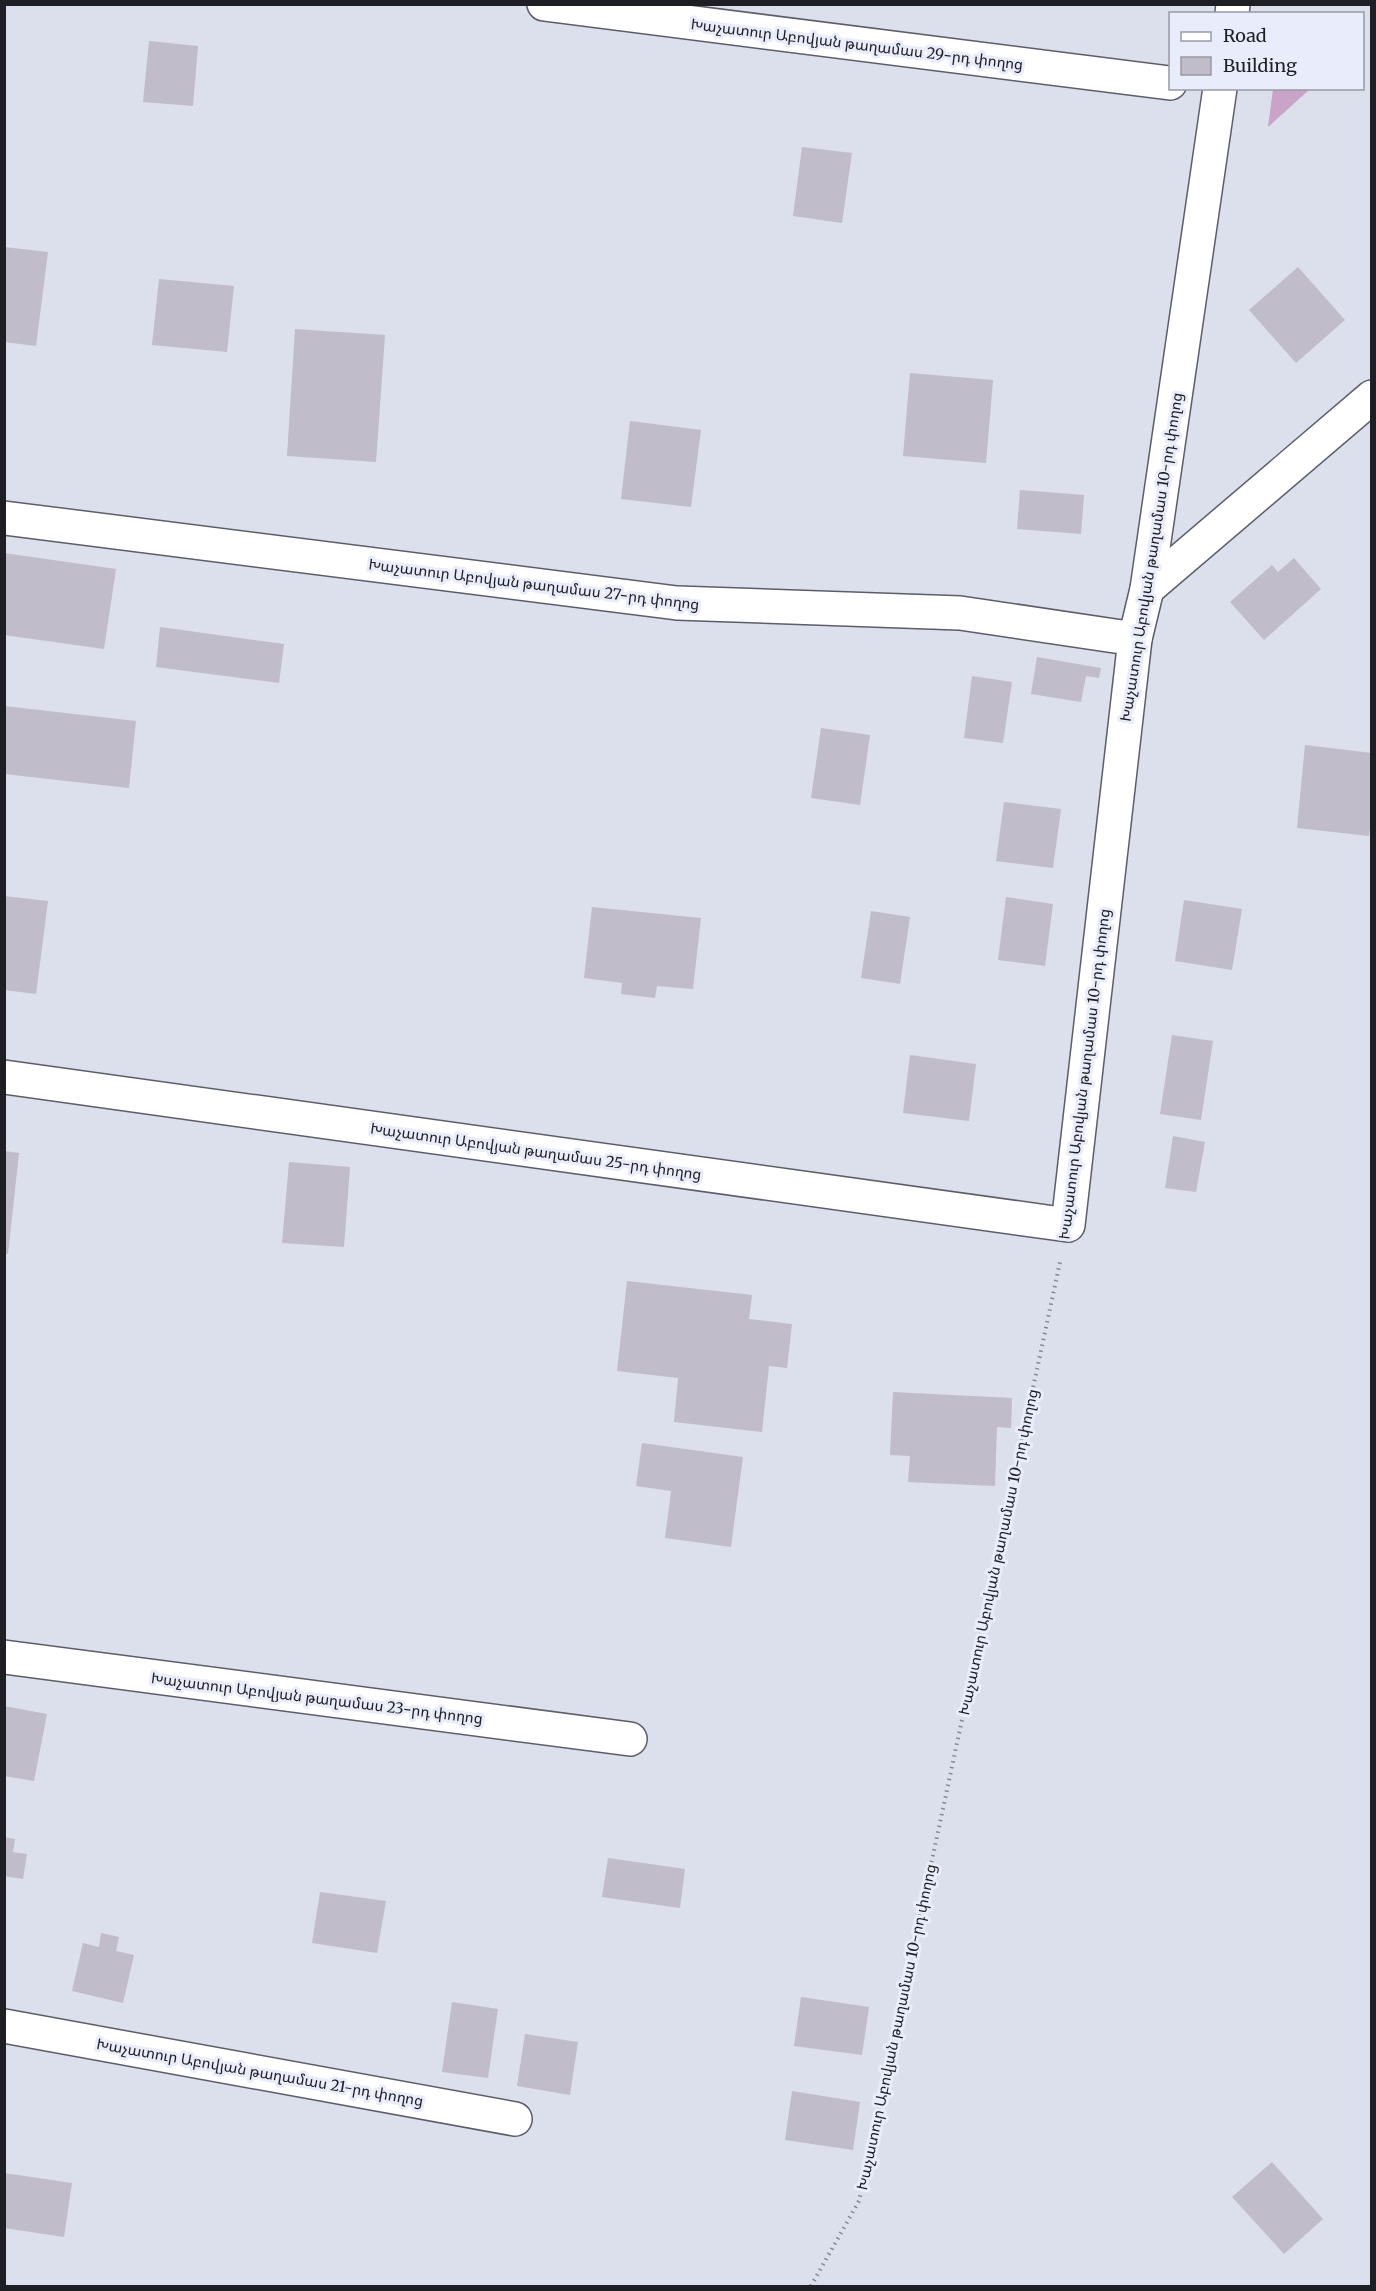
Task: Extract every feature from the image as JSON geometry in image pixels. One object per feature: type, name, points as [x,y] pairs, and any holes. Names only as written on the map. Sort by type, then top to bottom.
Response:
[{"type":"street","name":"Խաչատուր Աբովյան թաղամաս 29-րդ փողոց","points":[[544,4],[1169,83]]},
{"type":"street","name":"Խաչատուր Աբովյան թաղամաս 10-րդ փողոց","points":[[1068,1225],[1135,639],[1147,589],[1218,90]]},
{"type":"street","points":[[1147,589],[1371,397]]},
{"type":"street","name":"Խաչատուր Աբովյան թաղամաս 27-րդ փողոց","points":[[4,518],[677,603],[960,613],[1135,639]]},
{"type":"street","name":"Խաչատուր Աբովյան թաղամաս 25-րդ փողոց","points":[[4,1077],[1068,1225]]},
{"type":"street","name":"Խաչատուր Աբովյան թաղամաս 23-րդ փողոց","points":[[4,1657],[630,1739]]},
{"type":"street","name":"Խաչատուր Աբովյան թաղամաս 21-րդ փողոց","points":[[4,2025],[515,2119]]},
{"type":"path","name":"Խաչատուր Աբովյան թաղամաս 10-րդ փողոց","points":[[810,2286],[859,2201],[1068,1225]]},
{"type":"shaded area","points":[[1273,90],[1309,90],[1268,127]]},
{"type":"building","points":[[149,41],[198,46],[193,106],[143,102]]},
{"type":"building","points":[[802,147],[852,153],[842,223],[793,216]]},
{"type":"building","points":[[4,247],[48,252],[36,346],[4,342]]},
{"type":"building","points":[[1298,267],[1345,320],[1296,363],[1249,310]]},
{"type":"building","points":[[159,279],[234,286],[227,352],[152,345]]},
{"type":"building","points":[[295,329],[385,335],[376,462],[287,456]]},
{"type":"building","points":[[910,373],[993,380],[986,463],[903,456]]},
{"type":"building","points":[[630,421],[701,430],[691,507],[621,499]]},
{"type":"building","points":[[1020,490],[1084,495],[1081,534],[1017,529]]},
{"type":"building","points":[[4,553],[116,569],[104,649],[4,635]]},
{"type":"building","points":[[1294,558],[1321,589],[1264,640],[1230,602],[1272,565],[1278,572]]},
{"type":"building","points":[[160,627],[284,644],[279,683],[156,667]]},
{"type":"building","points":[[1037,657],[1101,668],[1099,678],[1086,676],[1081,702],[1031,694]]},
{"type":"building","points":[[972,676],[1012,682],[1003,743],[964,738]]},
{"type":"building","points":[[4,706],[136,721],[129,788],[4,774]]},
{"type":"building","points":[[821,728],[870,735],[860,805],[811,798]]},
{"type":"building","points":[[1305,745],[1372,753],[1372,813],[1369,836],[1297,828]]},
{"type":"building","points":[[1004,802],[1061,809],[1053,868],[996,861]]},
{"type":"building","points":[[4,896],[48,901],[36,994],[4,990]]},
{"type":"building","points":[[1006,897],[1053,904],[1045,966],[998,960]]},
{"type":"building","points":[[1184,900],[1242,909],[1232,970],[1175,961]]},
{"type":"building","points":[[592,907],[701,918],[693,989],[657,986],[655,998],[621,994],[622,983],[584,978]]},
{"type":"building","points":[[871,911],[910,917],[900,984],[861,978]]},
{"type":"building","points":[[1172,1035],[1213,1041],[1201,1120],[1160,1114]]},
{"type":"building","points":[[910,1055],[976,1064],[969,1121],[903,1113]]},
{"type":"building","points":[[1173,1136],[1205,1142],[1196,1192],[1165,1188]]},
{"type":"building","points":[[4,1151],[19,1153],[8,1254],[4,1254]]},
{"type":"building","points":[[289,1162],[350,1167],[344,1247],[282,1243]]},
{"type":"building","points":[[627,1281],[752,1295],[749,1319],[792,1324],[787,1368],[769,1366],[762,1432],[674,1422],[678,1378],[617,1371]]},
{"type":"building","points":[[893,1392],[1012,1398],[1011,1428],[997,1427],[995,1486],[908,1482],[910,1456],[890,1455]]},
{"type":"building","points":[[642,1443],[743,1457],[731,1547],[665,1538],[671,1491],[636,1486]]},
{"type":"building","points":[[4,1706],[47,1714],[34,1781],[4,1776]]},
{"type":"building","points":[[4,1837],[15,1839],[13,1852],[27,1854],[23,1879],[4,1876]]},
{"type":"building","points":[[608,1858],[685,1869],[680,1908],[602,1897]]},
{"type":"building","points":[[320,1892],[386,1901],[377,1953],[312,1943]]},
{"type":"building","points":[[101,1933],[119,1937],[116,1951],[134,1955],[123,2003],[72,1991],[83,1943],[99,1947]]},
{"type":"building","points":[[801,1997],[869,2007],[862,2055],[794,2046]]},
{"type":"building","points":[[452,2002],[498,2009],[488,2078],[442,2072]]},
{"type":"building","points":[[525,2034],[578,2042],[570,2095],[517,2086]]},
{"type":"building","points":[[792,2091],[860,2102],[853,2150],[785,2140]]},
{"type":"building","points":[[1272,2162],[1323,2219],[1284,2254],[1232,2197]]},
{"type":"building","points":[[4,2173],[72,2183],[64,2237],[4,2228]]}]
